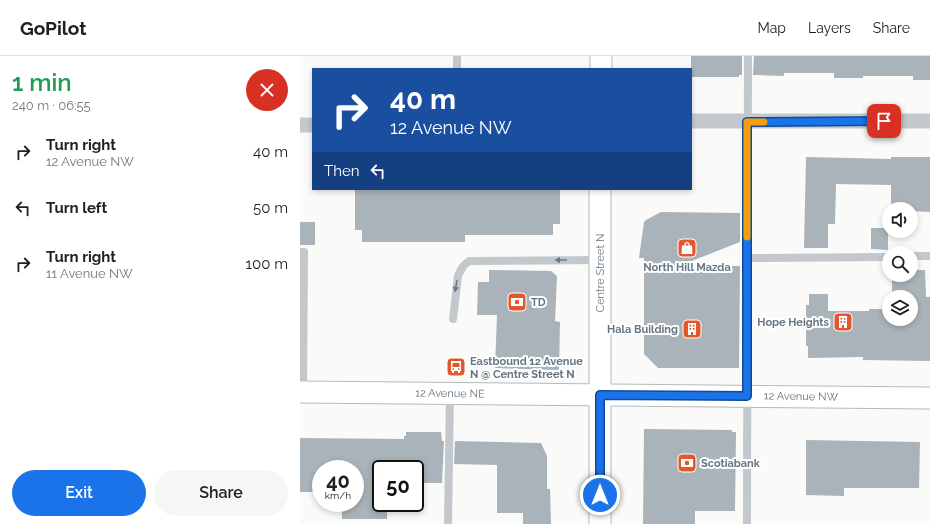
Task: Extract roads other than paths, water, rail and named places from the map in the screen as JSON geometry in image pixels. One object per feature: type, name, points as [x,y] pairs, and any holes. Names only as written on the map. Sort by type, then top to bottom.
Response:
[{"type":"street","points":[[601,56],[601,68]]},
{"type":"street","points":[[692,121],[930,121]]},
{"type":"street","points":[[300,125],[312,125]]},
{"type":"street","name":"Centre Street N","points":[[600,190],[600,524]]},
{"type":"street","name":"12 Avenue NE","points":[[302,392],[600,395]]},
{"type":"street","name":"12 Avenue NW","points":[[600,395],[930,398]]},
{"type":"lane","points":[[457,56],[457,68]]},
{"type":"lane","points":[[747,524],[748,56]]},
{"type":"lane","points":[[300,252],[304,252],[302,392]]},
{"type":"lane","points":[[747,258],[882,256]]},
{"type":"lane","points":[[918,256],[930,256]]},
{"type":"lane","points":[[453,319],[458,276],[461,269],[469,261],[600,260]]},
{"type":"lane","points":[[448,524],[450,394]]},
{"type":"place","name":"North Hill Mazda","points":[[687,248]]},
{"type":"place","name":"TD","points":[[517,302]]},
{"type":"place","name":"Hope Heights","points":[[843,322]]},
{"type":"place","name":"Hala Building","points":[[692,329]]},
{"type":"place","name":"Eastbound 12 Avenue N @ Centre Street N","points":[[456,367]]},
{"type":"place","name":"Scotiabank","points":[[687,463]]}]
